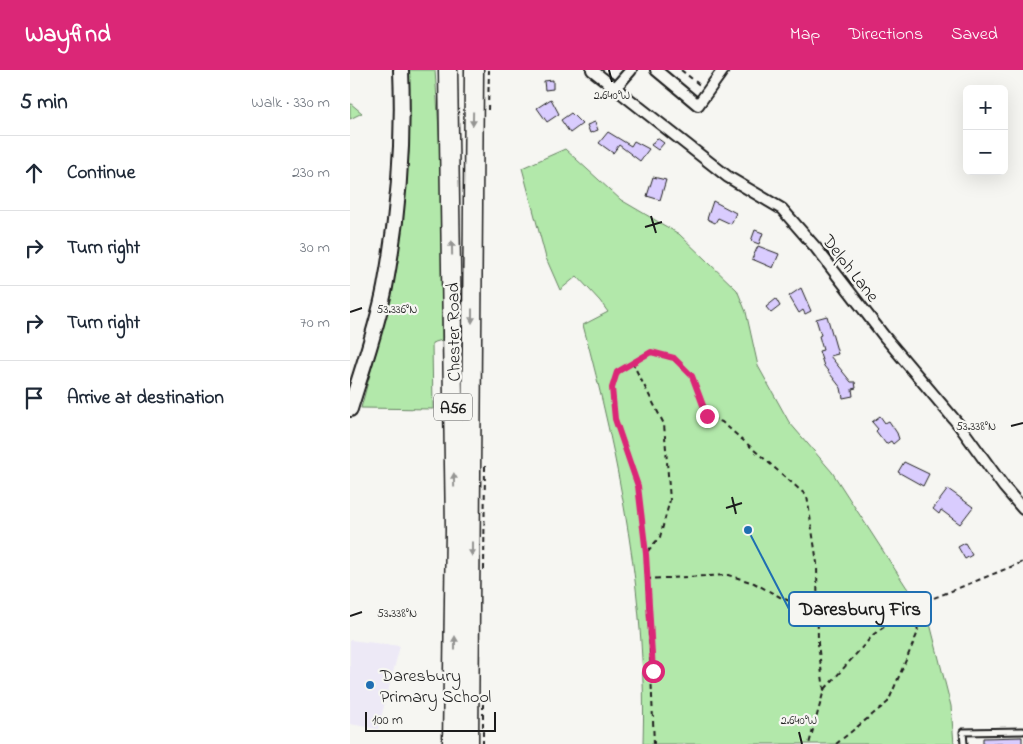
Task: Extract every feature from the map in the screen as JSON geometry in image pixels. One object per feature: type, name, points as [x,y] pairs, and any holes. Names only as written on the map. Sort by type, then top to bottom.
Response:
[{"type":"highway","name":"Chester Road","points":[[448,70],[455,529],[452,744]]},
{"type":"highway","points":[[450,161],[459,143],[458,70]]},
{"type":"highway","name":"Chester Road","points":[[469,744],[474,70]]},
{"type":"street","points":[[350,409],[384,288],[394,223],[402,128],[401,70]]},
{"type":"street","name":"Delph Lane","points":[[592,70],[728,177],[782,209],[816,248],[884,336],[953,418],[1004,487],[1023,509]]},
{"type":"street","points":[[616,87],[630,70]]},
{"type":"street","points":[[656,70],[698,105],[723,70]]},
{"type":"lane","points":[[964,744],[963,732],[1023,731]]},
{"type":"path","points":[[681,70],[708,91]]},
{"type":"path","points":[[654,744],[653,671],[646,554],[638,486],[615,419],[612,388],[617,372],[651,352],[674,358],[692,376],[707,416],[722,422],[806,496],[816,563],[816,612],[824,690],[809,744]]},
{"type":"path","points":[[632,362],[664,424],[670,500],[660,537],[646,554]]},
{"type":"path","points":[[824,690],[874,634],[914,606],[1023,562]]},
{"type":"path","points":[[646,578],[728,575],[754,583],[780,597],[816,612]]},
{"type":"path","points":[[836,744],[888,702],[918,632],[914,606]]},
{"type":"shaded area","name":"Daresbury Primary School","points":[[350,640],[400,646],[378,729],[350,724]]},
{"type":"green space","points":[[408,70],[435,70],[442,175],[442,340],[432,343],[433,409],[361,408],[392,292],[409,152]]},
{"type":"green space","points":[[350,103],[362,113],[350,119]]},
{"type":"green space","points":[[565,149],[621,200],[679,234],[737,290],[746,312],[758,366],[789,422],[832,472],[907,588],[924,600],[951,706],[954,744],[643,744],[641,639],[636,586],[619,480],[583,325],[608,312],[577,276],[560,290],[546,258],[522,168]]},
{"type":"building","points":[[553,80],[553,89],[545,90],[544,81]]},
{"type":"building","points":[[551,99],[559,114],[547,122],[537,108]]},
{"type":"building","points":[[571,113],[582,124],[570,133],[561,120]]},
{"type":"building","points":[[595,122],[598,130],[590,133],[587,125]]},
{"type":"building","points":[[608,132],[631,146],[634,141],[649,149],[640,161],[619,145],[613,153],[599,143]]},
{"type":"building","points":[[657,138],[664,143],[658,150],[651,145]]},
{"type":"building","points":[[653,177],[666,180],[660,200],[647,196]]},
{"type":"building","points":[[713,201],[736,213],[731,224],[718,218],[715,223],[707,219]]},
{"type":"building","points":[[755,230],[763,233],[759,244],[751,241]]},
{"type":"building","points":[[758,246],[779,254],[773,268],[752,259]]},
{"type":"building","points":[[801,288],[811,311],[805,314],[803,310],[799,313],[789,296]]},
{"type":"building","points":[[776,299],[780,306],[771,313],[766,307]]},
{"type":"building","points":[[827,316],[838,354],[830,356],[851,382],[855,382],[856,388],[852,389],[853,396],[843,398],[841,388],[824,366],[819,351],[823,350],[816,319]]},
{"type":"building","points":[[880,416],[885,423],[889,421],[897,433],[899,439],[893,444],[891,441],[886,444],[876,431],[878,429],[872,422]]},
{"type":"building","points":[[904,462],[929,474],[923,486],[898,472]]},
{"type":"building","points":[[948,489],[973,507],[960,524],[941,510],[939,514],[933,509]]},
{"type":"building","points":[[965,543],[972,555],[965,559],[958,547]]},
{"type":"building","points":[[1022,737],[1022,744],[983,744],[983,738]]},
{"type":"place","name":"Daresbury Firs","points":[[748,530]]},
{"type":"place","name":"Daresbury Primary School","points":[[370,685]]},
{"type":"route","points":[[653,671],[646,554],[638,486],[615,419],[612,388],[617,372],[651,352],[674,358],[692,376],[707,416]]}]
